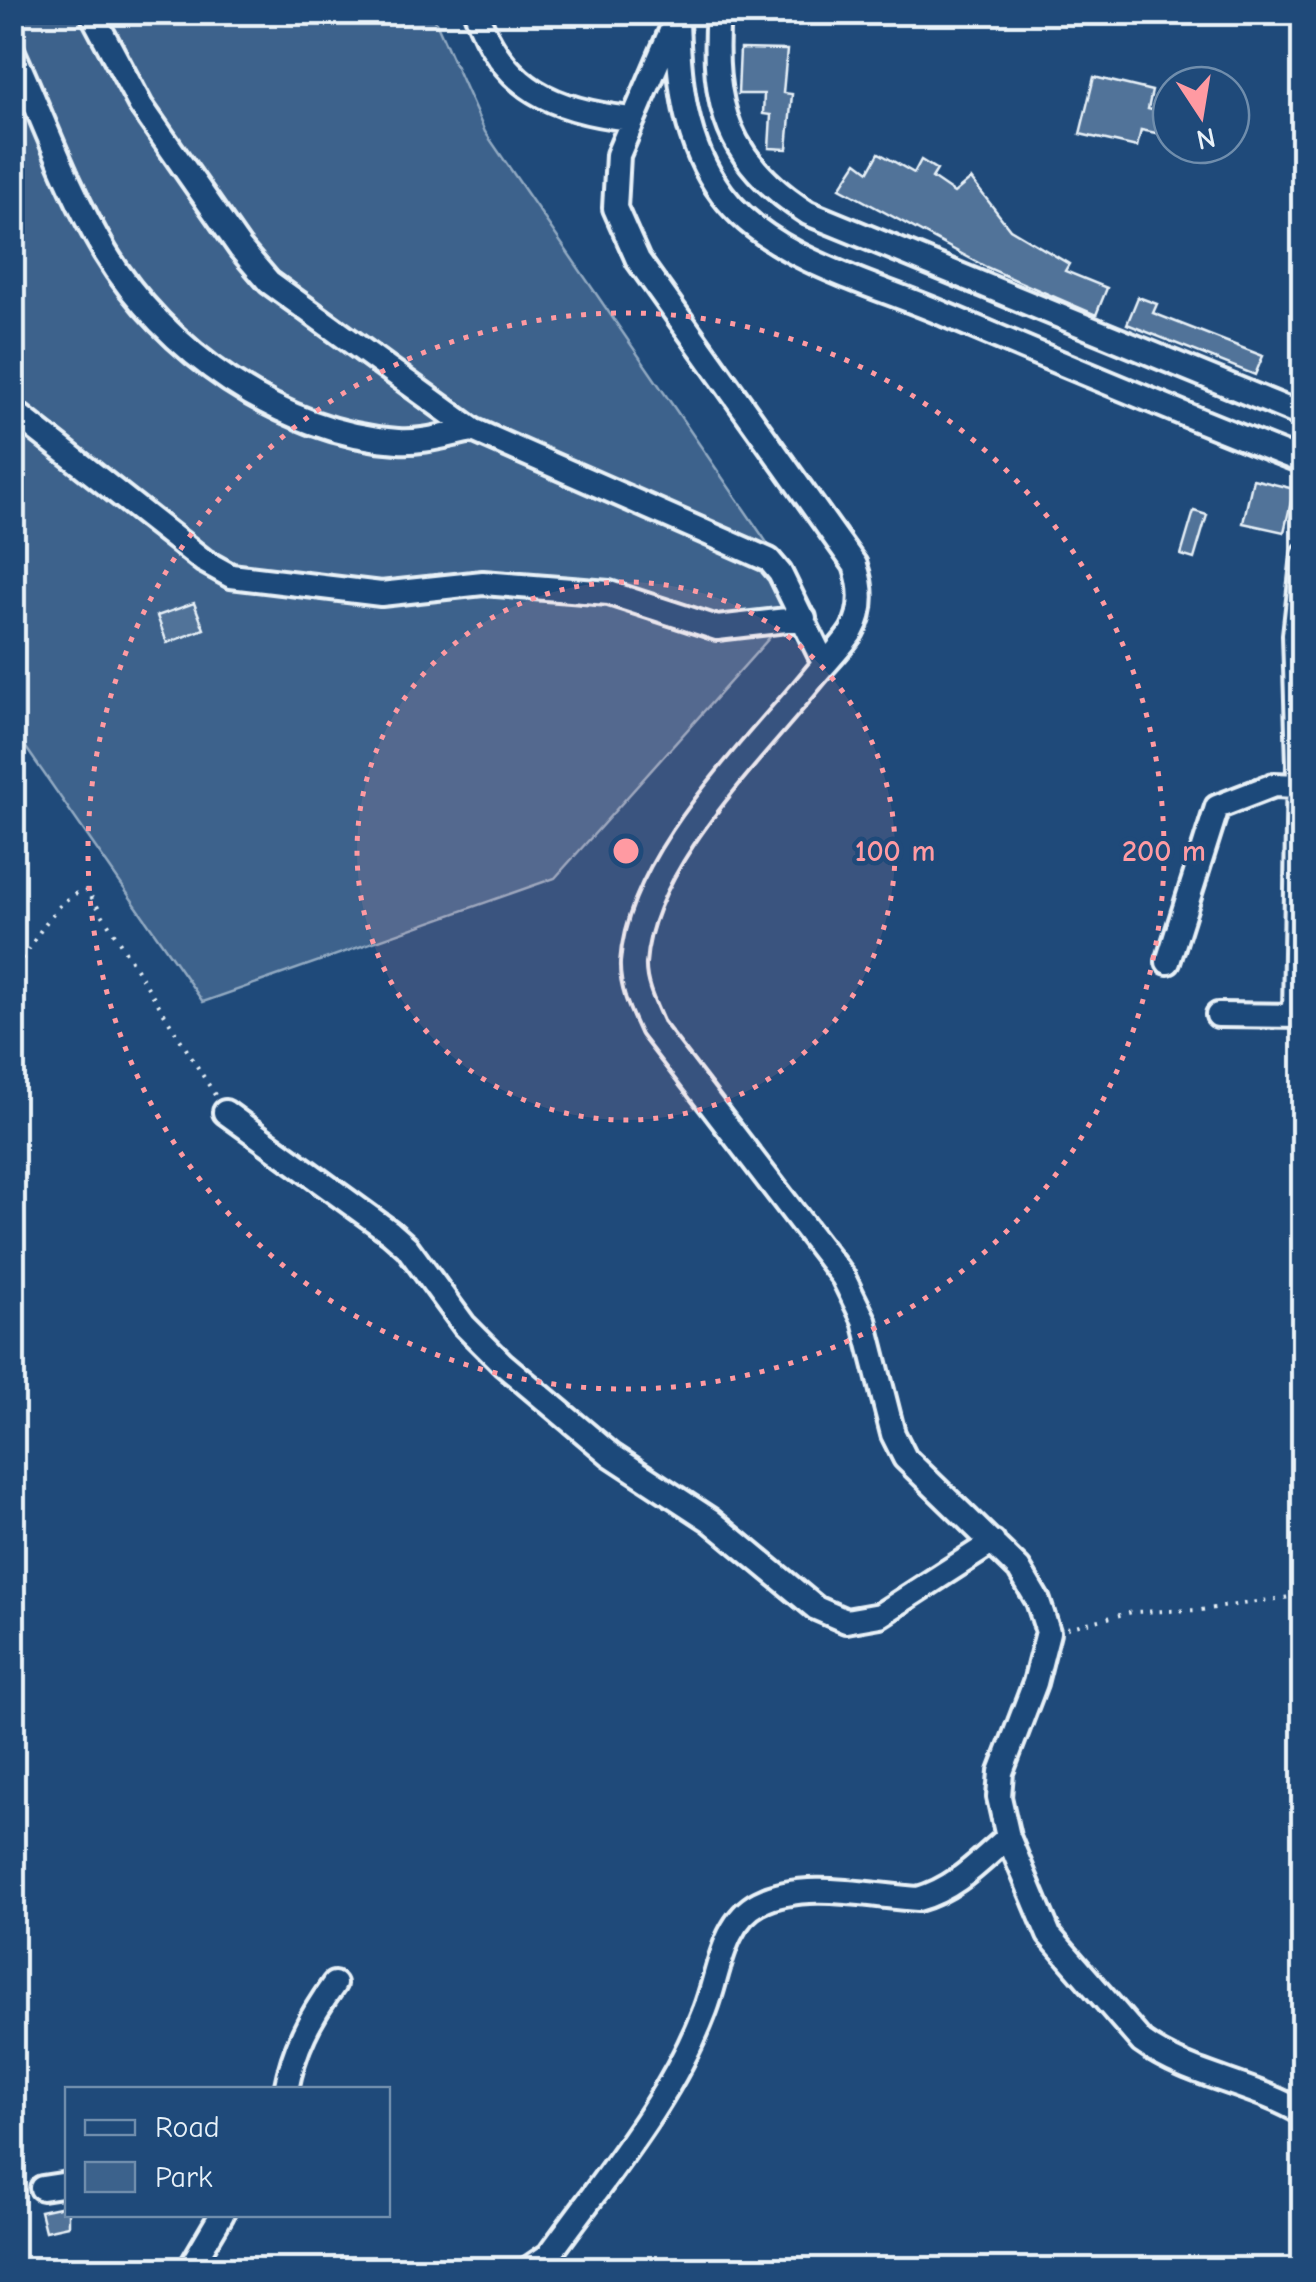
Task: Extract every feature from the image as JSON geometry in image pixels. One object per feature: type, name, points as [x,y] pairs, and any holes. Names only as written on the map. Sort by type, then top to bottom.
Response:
[{"type":"street","points":[[91,12],[141,106],[240,248],[270,282],[474,430],[750,548],[780,573],[824,664]]},
{"type":"street","points":[[476,12],[496,58],[527,87],[589,114],[631,118]]},
{"type":"street","points":[[718,12],[715,53],[729,126],[745,161],[776,192],[808,212],[1304,416]]},
{"type":"street","points":[[678,15],[631,118],[614,181],[615,208],[632,248],[855,565],[862,585],[852,631],[705,810],[658,879],[640,922],[633,966],[638,998],[652,1028],[843,1276],[864,1320],[893,1434],[905,1458],[1019,1568],[1038,1600],[1048,1632],[1035,1683],[1000,1772],[999,1797],[1008,1836],[1049,1934],[1142,2042],[1173,2062],[1238,2082],[1304,2114]]},
{"type":"street","points":[[678,15],[679,74],[688,124],[704,166],[723,196],[750,223],[820,262],[1304,462]]},
{"type":"street","points":[[12,50],[73,193],[106,253],[161,323],[215,370],[303,418],[356,436],[402,442],[474,430]]},
{"type":"street","points":[[12,410],[204,561],[230,576],[381,594],[482,583],[610,593],[717,628],[804,618]]},
{"type":"street","points":[[1218,1015],[1299,1016],[1300,771],[1295,635],[1304,554]]},
{"type":"street","points":[[1168,962],[1217,807],[1300,771]]},
{"type":"street","points":[[225,1112],[407,1247],[464,1325],[611,1455],[710,1520],[816,1608],[846,1620],[880,1615],[993,1542]]},
{"type":"street","points":[[527,2270],[549,2255],[661,2098],[686,2055],[730,1934],[742,1916],[776,1896],[802,1892],[918,1898],[936,1894],[955,1884],[1008,1836]]},
{"type":"street","points":[[287,2087],[293,2052],[307,2021],[334,1984]]},
{"type":"street","points":[[42,2188],[65,2184]]},
{"type":"street","points":[[189,2270],[220,2217]]},
{"type":"path","points":[[12,976],[58,910],[76,892],[87,890],[225,1112]]},
{"type":"path","points":[[1048,1632],[1132,1612],[1201,1610],[1304,1595]]},
{"type":"green space","points":[[12,13],[432,13],[485,132],[805,598],[555,878],[203,1002],[13,729]]},
{"type":"building","points":[[740,49],[787,50],[783,93],[792,94],[787,149],[769,148],[771,115],[763,114],[764,94],[738,94]]},
{"type":"building","points":[[1094,77],[1151,91],[1151,132],[1141,130],[1137,147],[1080,134]]},
{"type":"building","points":[[879,153],[914,173],[921,160],[937,170],[932,178],[954,193],[971,179],[1010,229],[1069,264],[1065,271],[1107,288],[1096,315],[986,267],[840,188],[857,162],[869,171]]},
{"type":"building","points":[[1138,297],[1157,304],[1153,313],[1263,356],[1255,375],[1127,324]]},
{"type":"building","points":[[1253,479],[1294,489],[1284,532],[1243,523]]},
{"type":"building","points":[[1194,511],[1207,515],[1194,559],[1181,555]]},
{"type":"building","points":[[194,603],[204,629],[167,643],[157,616]]},
{"type":"building","points":[[65,2206],[68,2226],[45,2231],[40,2211]]}]
